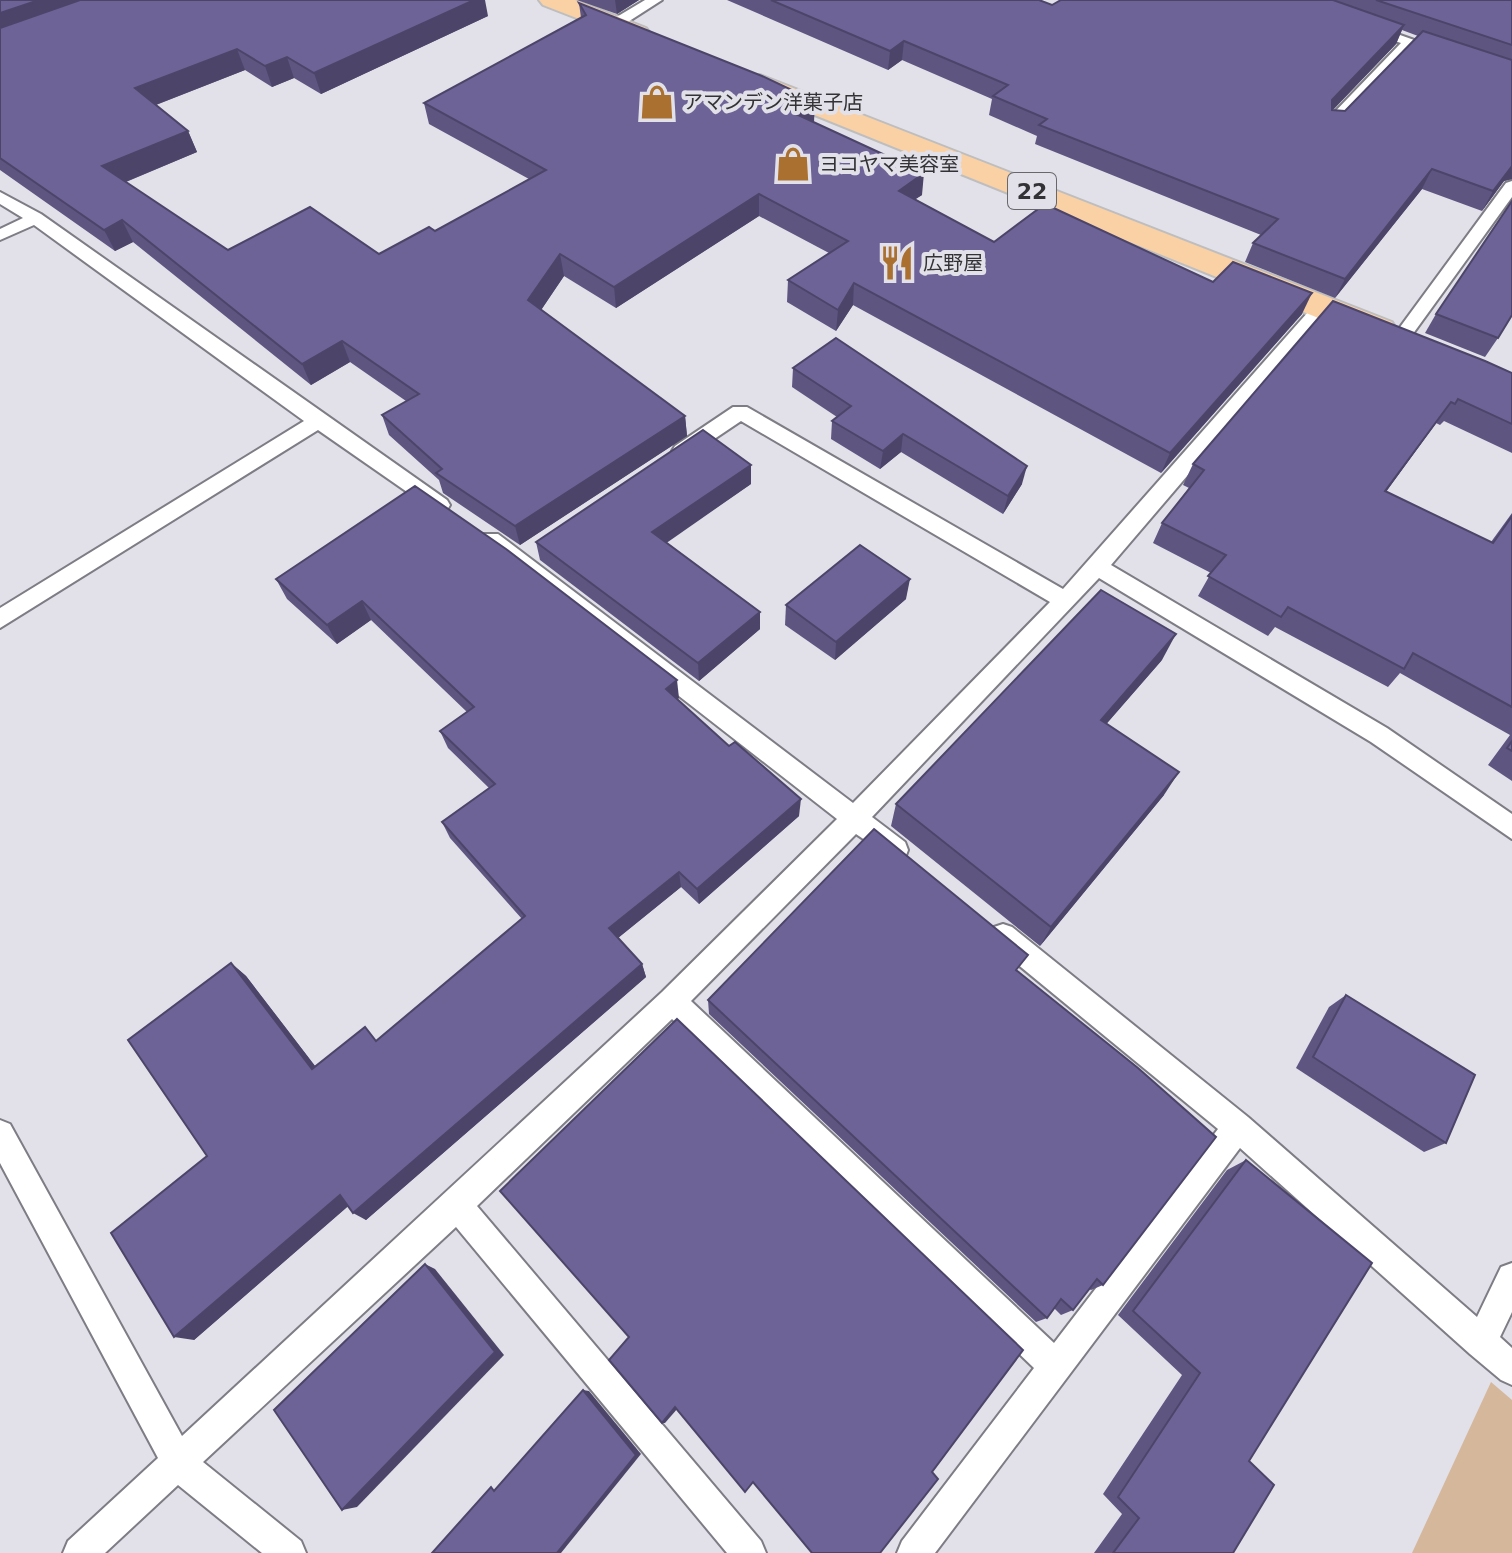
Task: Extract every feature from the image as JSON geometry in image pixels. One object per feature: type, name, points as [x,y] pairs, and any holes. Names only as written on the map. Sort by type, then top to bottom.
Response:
[{"type":"main road","points":[[552,0],[659,42]]},
{"type":"main road","name":"22","points":[[733,72],[1428,350]]},
{"type":"lane","points":[[615,24],[655,0]]},
{"type":"lane","points":[[1356,23],[1454,56]]},
{"type":"lane","points":[[1331,124],[1410,42]]},
{"type":"lane","points":[[1401,338],[1512,186]]},
{"type":"lane","points":[[0,197],[35,218],[463,521],[527,555],[917,867]]},
{"type":"lane","points":[[0,235],[35,218]]},
{"type":"lane","points":[[80,1553],[457,1205],[672,1001],[856,817],[1097,567],[1322,307]]},
{"type":"lane","points":[[662,464],[740,412],[1065,600]]},
{"type":"lane","points":[[0,619],[318,421]]},
{"type":"lane","points":[[1097,567],[1379,735],[1512,828]]},
{"type":"lane","points":[[979,917],[1238,1127],[1512,1369]]},
{"type":"lane","points":[[672,1001],[1056,1367]]},
{"type":"lane","points":[[914,1553],[1238,1127]]},
{"type":"lane","points":[[0,1134],[179,1464],[289,1553]]},
{"type":"lane","points":[[457,1205],[749,1553]]},
{"type":"lane","points":[[1481,1343],[1512,1278]]},
{"type":"shaded area","points":[[1491,1382],[1512,1400],[1512,1553],[1412,1553]]},
{"type":"building","points":[[0,0],[39,0],[0,13]]},
{"type":"building","points":[[80,0],[474,0],[314,73],[287,57],[265,66],[237,49],[135,88],[188,131],[102,166],[228,250],[310,207],[379,254],[429,227],[435,231],[546,170],[424,103],[586,15],[579,3],[762,76],[815,101],[796,114],[924,173],[899,191],[994,242],[1045,204],[1213,282],[1233,262],[1312,293],[1170,453],[854,283],[838,310],[788,280],[848,241],[759,194],[614,287],[560,254],[528,300],[685,416],[515,526],[436,473],[442,469],[382,415],[419,394],[342,341],[302,364],[122,220],[104,230],[0,158],[0,28]]},
{"type":"building","points":[[771,0],[1039,0],[1052,5],[1061,0],[1333,0],[1404,25],[1332,100],[1332,110],[1345,111],[1423,31],[1512,60],[1512,166],[1493,191],[1432,169],[1345,279],[1253,243],[1278,219],[1039,125],[1047,119],[993,96],[1008,85],[904,41],[890,51]]},
{"type":"building","points":[[1376,0],[1512,0],[1512,45]]},
{"type":"building","points":[[1512,201],[1512,315],[1498,338],[1436,314]]},
{"type":"building","points":[[1333,301],[1512,373],[1512,424],[1458,399],[1455,404],[1451,402],[1385,491],[1493,543],[1512,516],[1512,707],[1413,653],[1404,669],[1288,607],[1281,617],[1208,576],[1226,555],[1162,523],[1204,470],[1193,464]]},
{"type":"building","points":[[836,338],[1027,466],[1008,496],[903,434],[883,451],[832,421],[851,406],[793,368]]},
{"type":"building","points":[[703,430],[751,465],[652,532],[760,612],[698,663],[536,542]]},
{"type":"building","points":[[415,486],[506,549],[677,680],[666,689],[729,746],[735,742],[801,799],[697,889],[679,872],[609,928],[642,964],[353,1213],[340,1195],[174,1337],[111,1233],[207,1156],[128,1040],[231,963],[312,1069],[365,1027],[376,1041],[525,916],[442,822],[495,784],[440,731],[474,707],[362,601],[327,625],[276,579]]},
{"type":"building","points":[[860,545],[910,579],[836,642],[786,605]]},
{"type":"building","points":[[1101,590],[1176,634],[1101,720],[1179,772],[1051,927],[896,804]]},
{"type":"building","points":[[874,829],[1028,955],[1016,970],[1138,1068],[1216,1137],[1103,1285],[1097,1279],[1073,1310],[1061,1299],[1047,1318],[708,1000]]},
{"type":"building","points":[[1346,995],[1475,1075],[1446,1143],[1313,1057]]},
{"type":"building","points":[[677,1019],[1023,1350],[932,1472],[938,1479],[880,1553],[812,1553],[753,1482],[745,1492],[675,1407],[662,1423],[609,1360],[629,1337],[500,1191]]},
{"type":"building","points":[[1246,1160],[1372,1263],[1249,1461],[1274,1485],[1233,1553],[1113,1553],[1139,1518],[1118,1497],[1200,1373],[1133,1311]]},
{"type":"building","points":[[425,1264],[495,1352],[342,1510],[274,1410]]},
{"type":"building","points":[[583,1390],[636,1455],[557,1553],[432,1553],[491,1487],[494,1491]]},
{"type":"place","name":"アマンデン洋菓子店","points":[[657,102]]},
{"type":"place","name":"ヨコヤマ美容室","points":[[793,164]]},
{"type":"place","name":"広野屋","points":[[897,263]]}]
